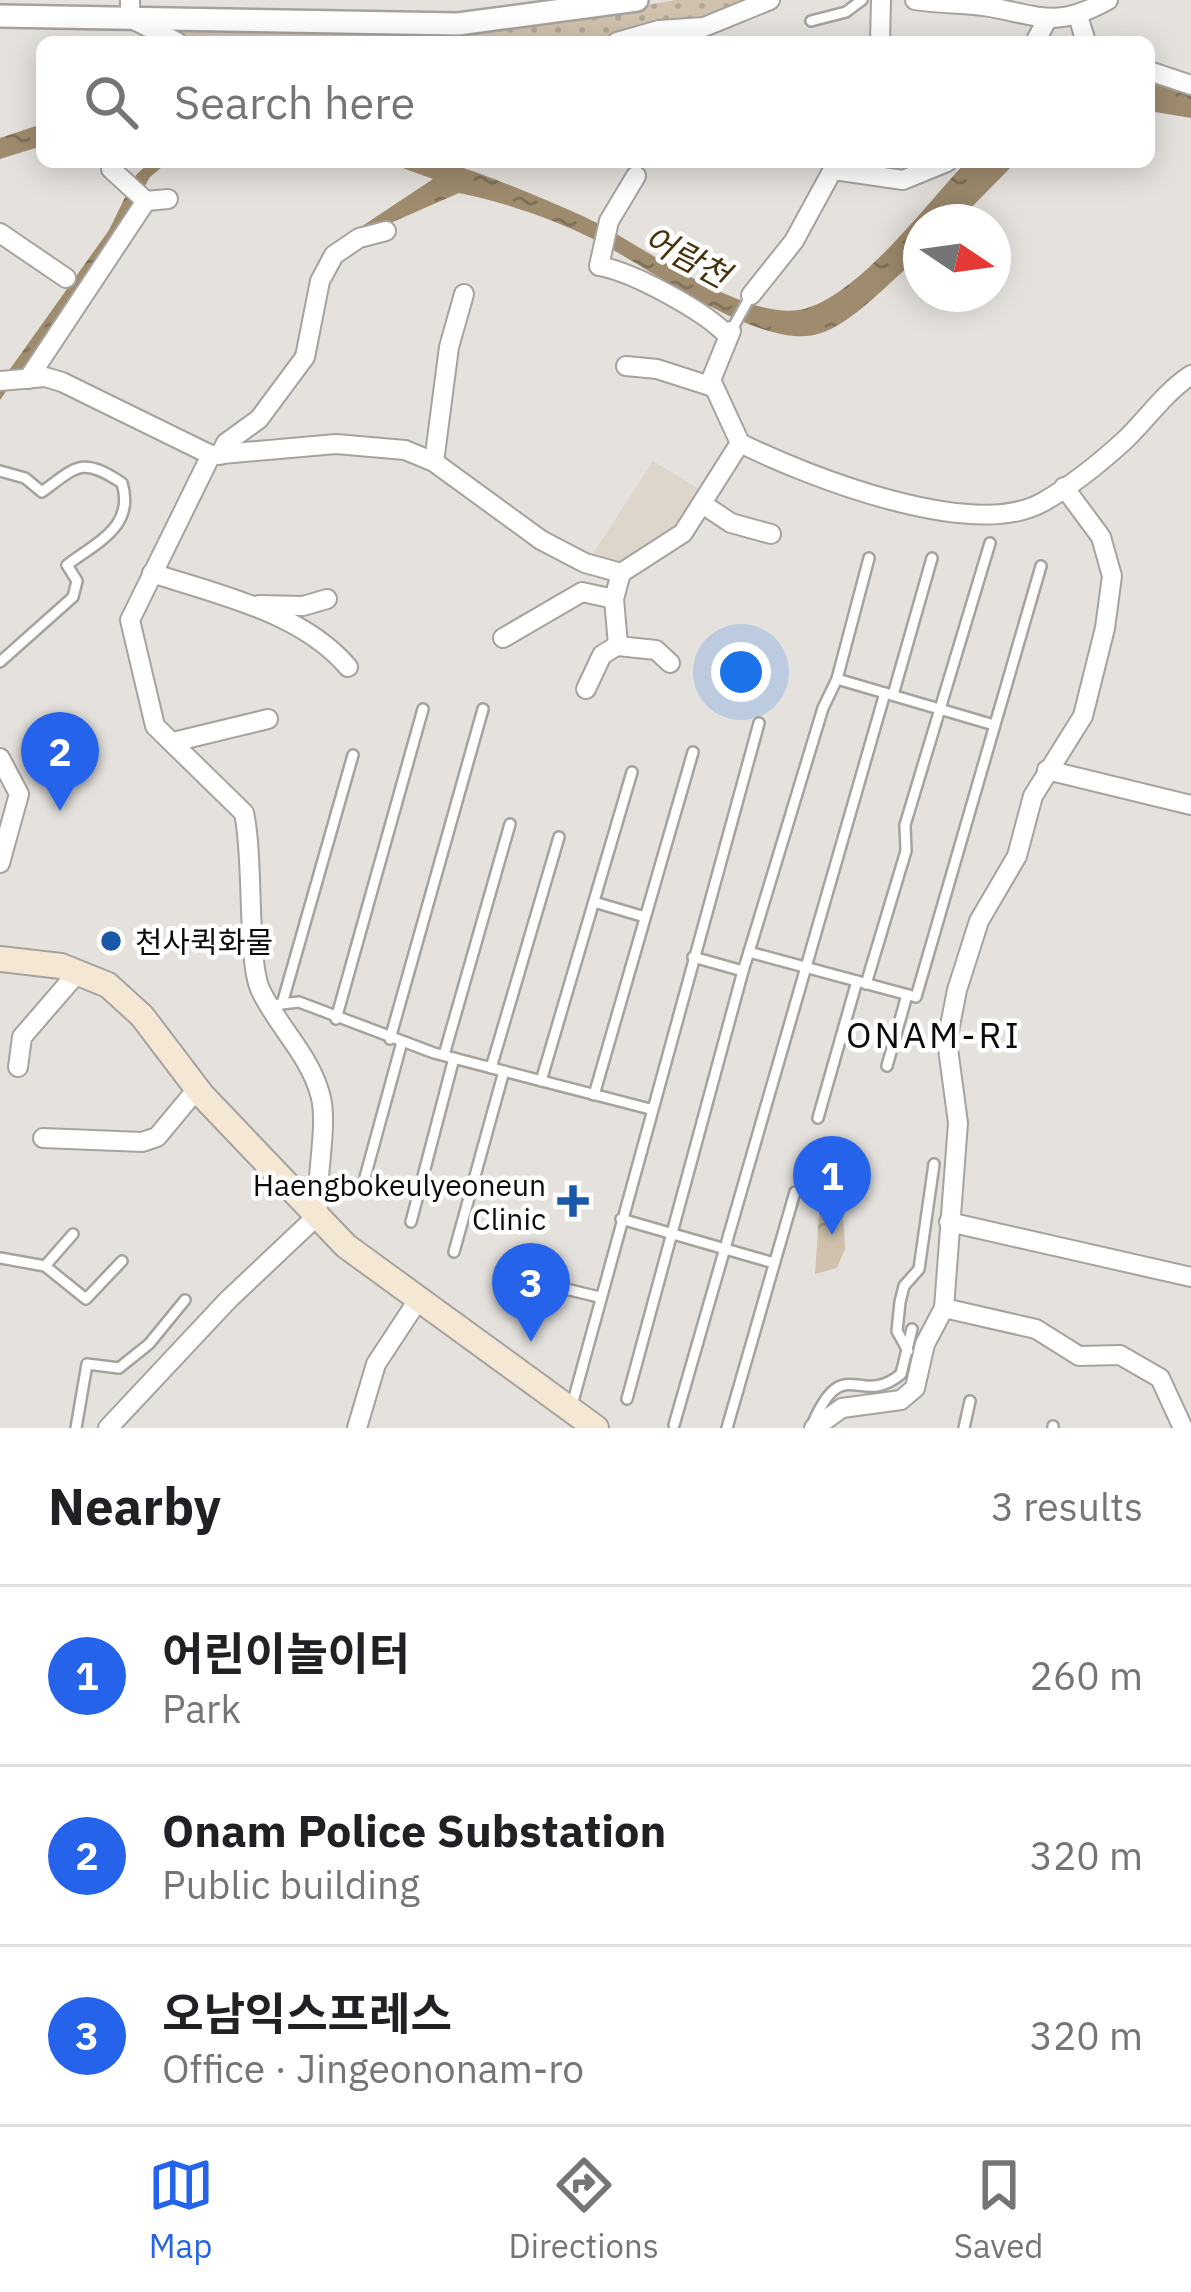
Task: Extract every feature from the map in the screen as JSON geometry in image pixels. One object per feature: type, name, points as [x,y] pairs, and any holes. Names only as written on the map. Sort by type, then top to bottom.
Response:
[{"type":"main road","points":[[0,959],[80,971],[126,999],[197,1089],[364,1262],[596,1428]]},
{"type":"street","points":[[0,16],[130,9],[458,24],[637,0]]},
{"type":"street","points":[[653,36],[704,27],[770,0]]},
{"type":"street","points":[[880,36],[881,0]]},
{"type":"street","points":[[915,0],[987,7],[1047,20],[1078,16],[1108,0]]},
{"type":"street","points":[[130,9],[168,36]]},
{"type":"street","points":[[1078,16],[1084,36]]},
{"type":"street","points":[[1038,36],[1047,20]]},
{"type":"street","points":[[1155,73],[1191,85]]},
{"type":"street","points":[[751,295],[794,241],[835,168]]},
{"type":"street","points":[[846,168],[903,180],[932,168]]},
{"type":"street","points":[[118,175],[146,201],[168,200]]},
{"type":"street","points":[[636,176],[609,220],[599,266],[630,271],[729,333],[711,380],[740,443],[847,489],[958,511],[1021,512],[1064,487],[1124,441],[1191,375]]},
{"type":"street","points":[[28,379],[146,201]]},
{"type":"street","points":[[108,1428],[228,1300],[317,1215],[315,1172],[324,1120],[320,1094],[277,1005],[259,987],[244,813],[155,726],[130,620],[216,455],[260,419],[305,357],[320,281],[334,256],[359,238],[386,230]]},
{"type":"street","points":[[0,233],[66,278]]},
{"type":"street","points":[[434,462],[449,347],[464,294]]},
{"type":"street","points":[[626,367],[658,369],[713,386]]},
{"type":"street","points":[[0,381],[62,382],[216,455],[336,444],[405,450],[434,462],[541,540],[585,563],[621,573]]},
{"type":"street","points":[[618,646],[614,599],[621,573],[683,533],[740,443]]},
{"type":"street","points":[[813,1428],[842,1408],[901,1400],[915,1388],[929,1332],[944,1308],[958,1123],[947,1041],[957,990],[979,921],[1004,887],[1033,796],[1083,716],[1112,577],[1101,537],[1064,487]]},
{"type":"street","points":[[704,505],[731,523],[771,534]]},
{"type":"street","points":[[152,574],[254,605],[333,650],[348,667]]},
{"type":"street","points":[[503,638],[582,592],[614,599]]},
{"type":"street","points":[[254,605],[303,606],[327,598]]},
{"type":"street","points":[[586,689],[602,655],[618,646],[656,650],[670,663]]},
{"type":"street","points":[[173,742],[268,719]]},
{"type":"street","points":[[0,758],[19,794],[0,863]]},
{"type":"street","points":[[1047,770],[1191,805]]},
{"type":"street","points":[[18,1067],[22,1037],[80,971]]},
{"type":"street","points":[[43,1138],[142,1142],[157,1137],[197,1089]]},
{"type":"street","points":[[949,1222],[1191,1277]]},
{"type":"street","points":[[357,1428],[376,1364],[418,1300]]},
{"type":"street","points":[[944,1308],[1036,1329],[1079,1356],[1120,1355],[1160,1378],[1183,1428]]},
{"type":"lane","points":[[811,21],[846,12],[862,0]]},
{"type":"lane","points":[[66,278],[86,291]]},
{"type":"lane","points":[[729,333],[751,295]]},
{"type":"lane","points":[[0,471],[25,478],[42,492],[76,466],[95,465],[122,483],[128,504],[120,525],[67,565],[77,581],[73,598],[0,662]]},
{"type":"lane","points":[[818,1118],[990,542]]},
{"type":"lane","points":[[627,1400],[743,971],[823,708],[837,679],[869,558]]},
{"type":"lane","points":[[674,1425],[804,967],[932,558]]},
{"type":"lane","points":[[749,952],[916,998],[1041,566]]},
{"type":"lane","points":[[837,679],[994,725]]},
{"type":"lane","points":[[336,1019],[424,709]]},
{"type":"lane","points":[[364,1181],[483,710]]},
{"type":"lane","points":[[571,1410],[758,723]]},
{"type":"lane","points":[[594,1094],[692,752]]},
{"type":"lane","points":[[353,755],[277,1005],[299,1002],[449,1057],[650,1108]]},
{"type":"lane","points":[[541,1081],[632,772]]},
{"type":"lane","points":[[411,1222],[510,824]]},
{"type":"lane","points":[[491,1068],[559,837]]},
{"type":"lane","points":[[594,902],[645,917]]},
{"type":"lane","points":[[693,957],[743,971]]},
{"type":"lane","points":[[886,1066],[907,995]]},
{"type":"lane","points":[[454,1252],[504,1071]]},
{"type":"lane","points":[[908,1351],[897,1331],[900,1302],[904,1286],[920,1269],[934,1164]]},
{"type":"lane","points":[[727,1428],[795,1192]]},
{"type":"lane","points":[[621,1219],[774,1263]]},
{"type":"lane","points":[[45,1266],[73,1234]]},
{"type":"lane","points":[[0,1258],[45,1266],[86,1300],[122,1261]]},
{"type":"lane","points":[[520,1277],[599,1297]]},
{"type":"lane","points":[[76,1428],[87,1364],[119,1369],[149,1344],[185,1300]]},
{"type":"lane","points":[[813,1428],[826,1394],[847,1382],[892,1382],[901,1374],[911,1329]]},
{"type":"lane","points":[[964,1428],[970,1401]]},
{"type":"shaded area","points":[[653,461],[701,490],[684,521],[618,564],[592,555]]},
{"type":"green space","points":[[675,0],[746,0],[706,20],[643,25],[620,36],[184,36],[175,32],[503,31]]},
{"type":"green space","points":[[820,1200],[843,1207],[845,1249],[837,1268],[815,1274]]},
{"type":"water","points":[[1155,84],[1191,93],[1191,118],[1155,112]]},
{"type":"water","points":[[36,126],[36,148],[0,159],[0,138]]},
{"type":"water","points":[[144,168],[161,168],[150,177],[121,228],[0,400],[0,383],[109,230]]},
{"type":"water","points":[[403,168],[461,168],[495,179],[595,222],[726,294],[781,310],[804,309],[825,300],[870,267],[903,232],[903,272],[832,329],[793,336],[734,318],[560,224],[459,193],[338,246],[295,364],[268,403],[252,414],[300,345],[312,278],[323,252],[433,179]]},
{"type":"water","points":[[961,168],[1010,168],[975,204],[928,204]]},
{"type":"place","name":"Onam Police Substation","points":[[60,811]]},
{"type":"place","name":"천사퀵화물","points":[[111,941]]},
{"type":"place","name":"Haengbokeulyeoneun Clinic","points":[[573,1201]]},
{"type":"place","name":"어린이놀이터","points":[[832,1235]]},
{"type":"place","name":"오남익스프레스","points":[[531,1342]]},
{"type":"district","name":"ONAM-RI","points":[[934,1034]]},
{"type":"water label","name":"어람천","points":[[687,256]]}]
